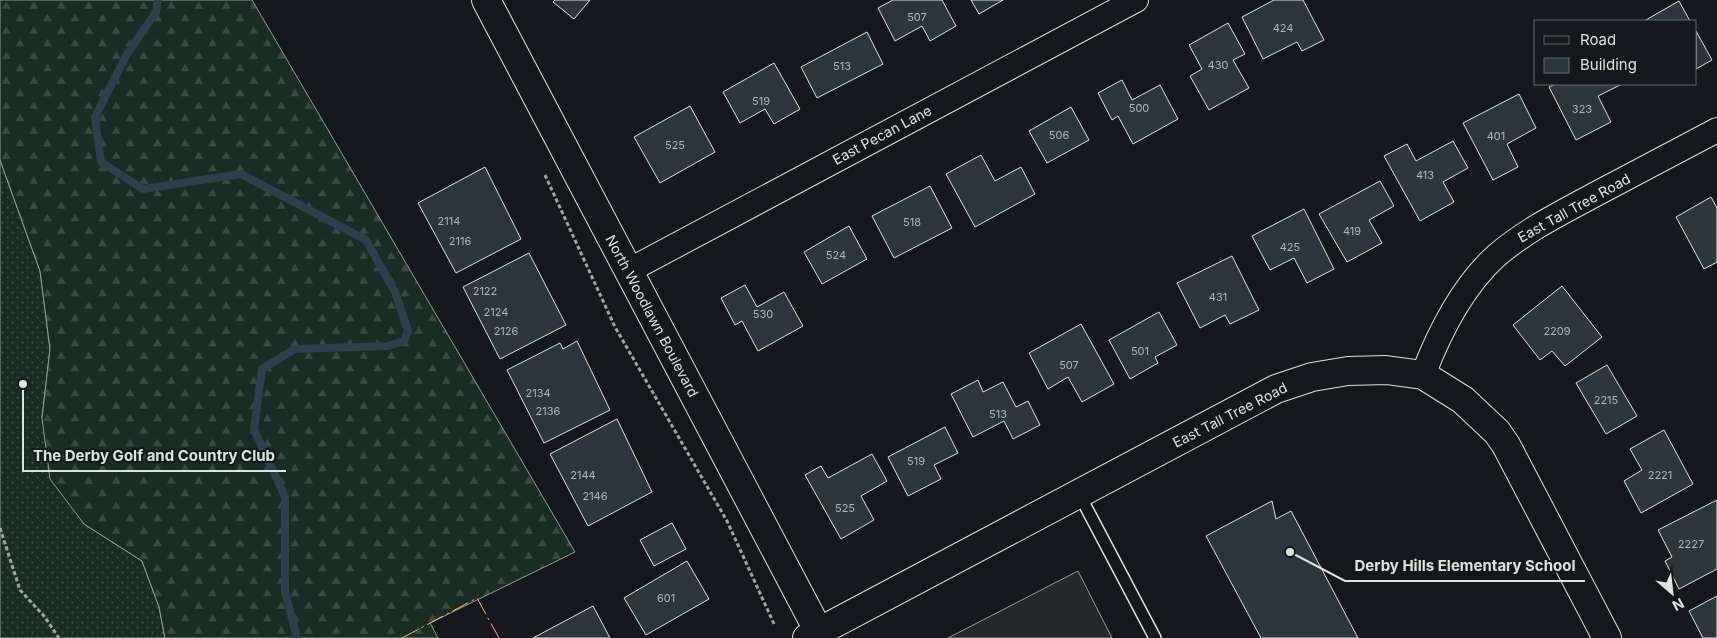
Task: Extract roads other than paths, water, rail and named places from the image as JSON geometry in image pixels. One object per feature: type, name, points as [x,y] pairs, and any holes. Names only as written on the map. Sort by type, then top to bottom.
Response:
[{"type":"street","name":"North Woodlawn Boulevard","points":[[486,0],[628,271],[813,636]]},
{"type":"street","name":"East Pecan Lane","points":[[628,271],[1136,0]]},
{"type":"street","name":"East Tall Tree Road","points":[[813,636],[1276,389],[1312,377],[1348,371],[1386,370],[1423,375],[1449,318],[1472,283],[1495,257],[1529,232],[1717,130]]},
{"type":"street","points":[[1423,375],[1463,400],[1497,432],[1506,445],[1607,638]]},
{"type":"lane","points":[[1079,494],[1155,638]]},
{"type":"waterway","points":[[158,0],[156,12],[127,54],[95,117],[101,162],[143,189],[241,174],[366,240],[395,292],[408,331],[404,341],[388,346],[295,349],[262,369],[254,429],[285,497],[285,592],[297,638]]},
{"type":"place","name":"The Derby Golf and Country Club","points":[[23,384]]},
{"type":"place","name":"Derby Hills Elementary School","points":[[1290,552]]}]
